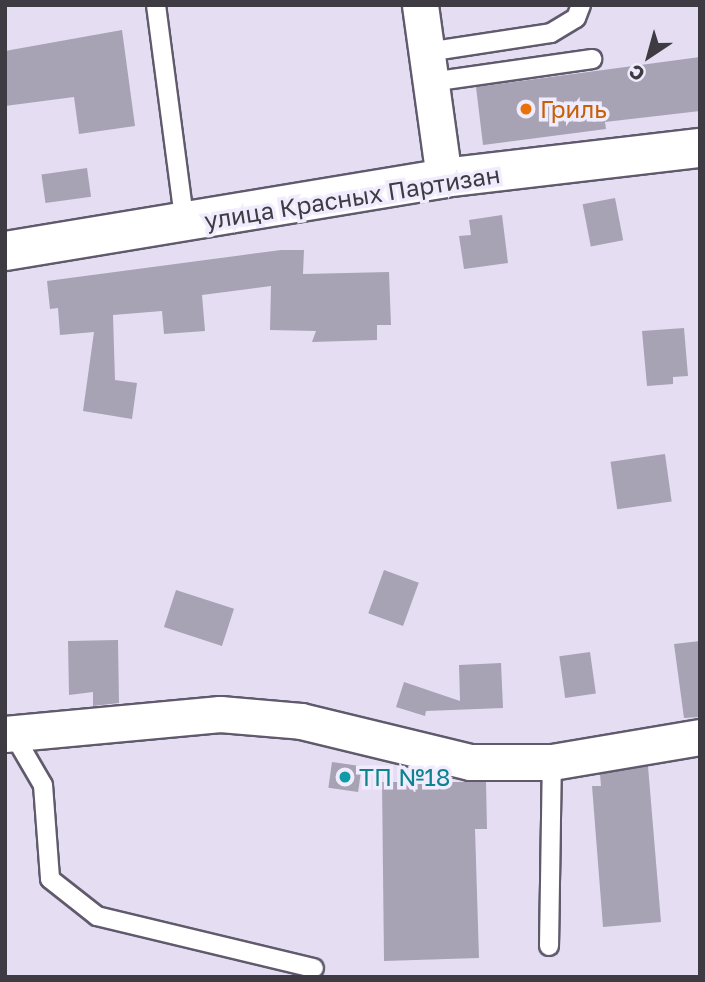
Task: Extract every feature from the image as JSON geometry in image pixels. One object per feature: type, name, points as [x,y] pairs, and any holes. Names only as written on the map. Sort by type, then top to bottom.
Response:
[{"type":"street","points":[[420,5],[444,178]]},
{"type":"street","name":"улица Красных Партизан","points":[[5,251],[185,224],[444,178],[700,148]]},
{"type":"street","points":[[8,733],[220,714],[301,721],[470,762],[552,762],[700,737]]},
{"type":"lane","points":[[156,5],[185,224]]},
{"type":"lane","points":[[429,67],[551,33],[576,18],[581,5]]},
{"type":"lane","points":[[429,67],[592,59]]},
{"type":"lane","points":[[8,733],[43,785],[50,879],[97,916],[314,968]]},
{"type":"lane","points":[[549,946],[552,762]]},
{"type":"building","points":[[122,30],[135,126],[79,134],[74,97],[5,106],[5,51]]},
{"type":"building","points":[[700,57],[700,111],[605,122],[606,129],[483,145],[476,87]]},
{"type":"building","points":[[87,168],[91,197],[45,203],[41,174]]},
{"type":"building","points":[[615,198],[623,240],[591,247],[583,204]]},
{"type":"building","points":[[502,215],[508,263],[464,269],[459,236],[471,235],[469,220]]},
{"type":"building","points":[[281,250],[304,250],[303,274],[389,272],[391,325],[377,325],[377,340],[312,342],[316,331],[270,330],[271,286],[202,295],[205,331],[164,334],[162,311],[113,315],[115,380],[137,383],[132,419],[83,411],[94,332],[60,335],[58,308],[50,309],[47,281]]},
{"type":"building","points":[[684,328],[688,376],[673,377],[673,384],[647,386],[642,331]]},
{"type":"building","points":[[665,454],[672,502],[617,509],[611,462]]},
{"type":"building","points":[[384,570],[419,583],[403,626],[368,613]]},
{"type":"building","points":[[176,590],[234,609],[222,646],[164,627]]},
{"type":"building","points":[[118,640],[119,703],[93,706],[93,692],[69,695],[68,641]]},
{"type":"building","points":[[700,641],[700,717],[684,718],[674,644]]},
{"type":"building","points":[[590,652],[596,694],[565,698],[559,656]]},
{"type":"building","points":[[501,663],[503,708],[426,711],[425,716],[396,707],[404,682],[460,701],[459,665]]},
{"type":"building","name":"ТП №18","points":[[332,762],[362,766],[358,792],[328,788]]},
{"type":"building","points":[[648,766],[661,922],[603,927],[592,786],[601,786],[600,774]]},
{"type":"building","points":[[382,782],[486,782],[487,829],[475,829],[479,958],[384,961]]},
{"type":"place","name":"Гриль","points":[[526,109]]},
{"type":"place","name":"ТП №18","points":[[345,777]]}]
